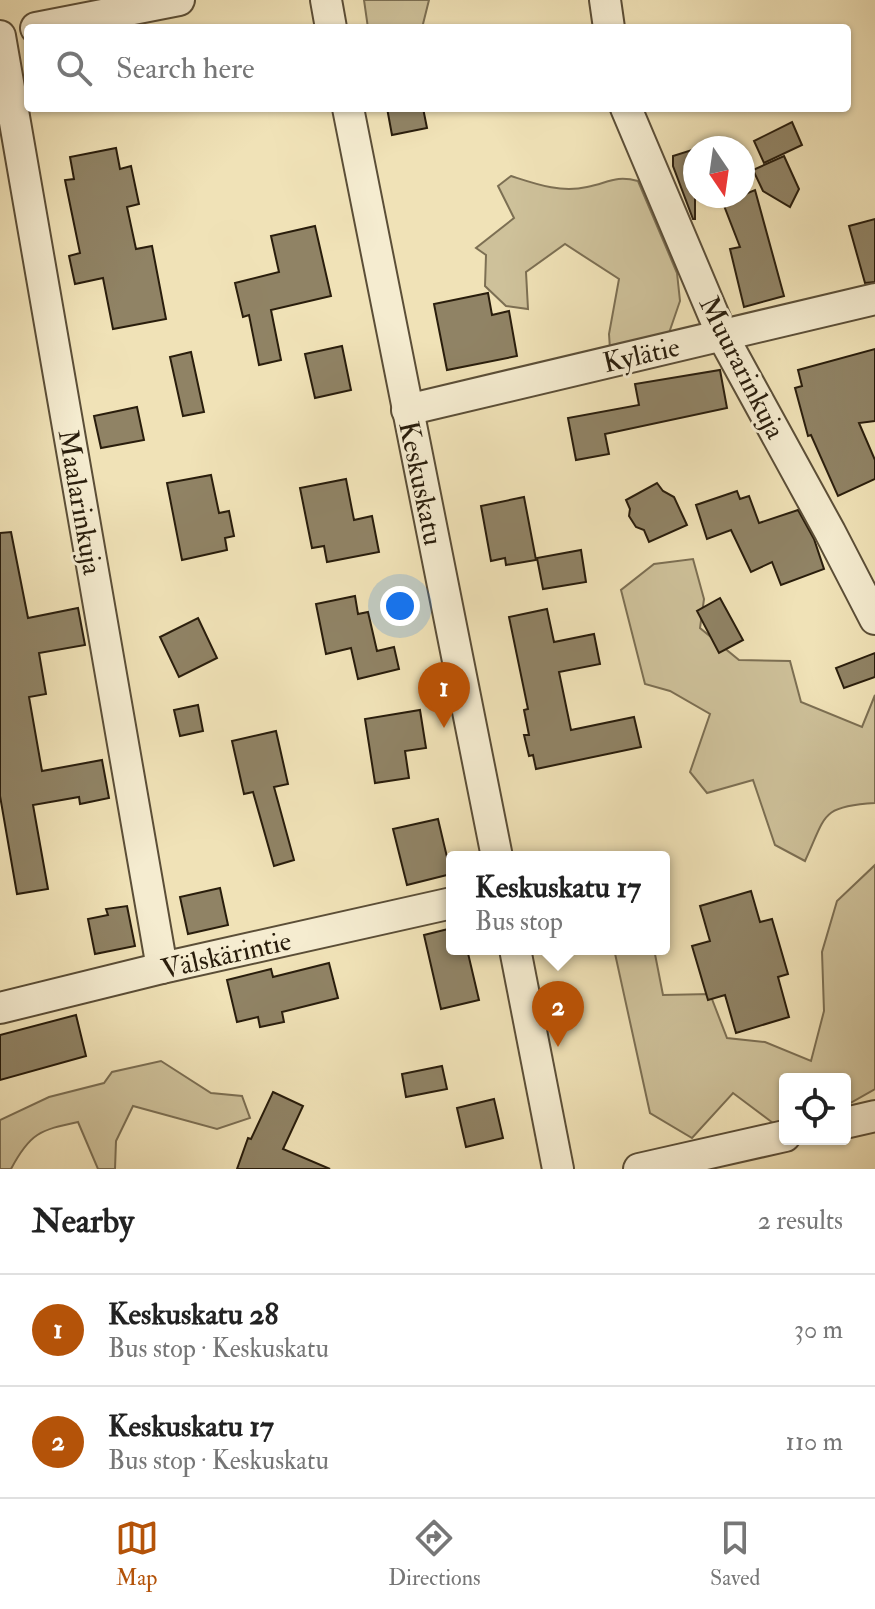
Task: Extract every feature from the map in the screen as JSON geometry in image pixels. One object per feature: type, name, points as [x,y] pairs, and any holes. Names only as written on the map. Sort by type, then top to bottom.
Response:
[{"type":"street","points":[[56,24],[179,0]]},
{"type":"street","points":[[326,0],[330,24]]},
{"type":"street","points":[[605,0],[608,24]]},
{"type":"street","points":[[0,36],[24,31]]},
{"type":"street","name":"Maalarinkuja","points":[[0,36],[162,968]]},
{"type":"street","name":"Keskuskatu","points":[[349,112],[496,851]]},
{"type":"street","name":"Muurarinkuja","points":[[628,112],[722,335],[875,619]]},
{"type":"street","name":"Kylätie","points":[[407,410],[875,299]]},
{"type":"street","name":"Välskärintie","points":[[0,1008],[446,904]]},
{"type":"street","points":[[516,955],[558,1169]]},
{"type":"street","points":[[851,1122],[875,1116]]},
{"type":"street","points":[[639,1169],[779,1137]]},
{"type":"shaded area","points":[[364,0],[429,0],[423,24],[367,24]]},
{"type":"shaded area","points":[[511,176],[567,189],[617,179],[638,181],[677,273],[680,301],[669,333],[610,349],[609,334],[619,279],[565,244],[526,272],[528,309],[506,306],[485,286],[486,255],[476,248],[514,218],[498,186]]},
{"type":"shaded area","points":[[693,559],[704,599],[700,628],[739,660],[790,661],[801,702],[862,727],[875,695],[875,803],[844,807],[827,816],[805,861],[775,845],[753,780],[707,793],[690,772],[710,714],[670,691],[645,684],[621,590],[654,564]]},
{"type":"shaded area","points":[[875,865],[875,1089],[851,1103],[851,1073],[779,1073],[779,1122],[773,1123],[733,1093],[692,1138],[650,1113],[615,955],[655,955],[663,995],[710,994],[727,1038],[765,1042],[811,1061],[824,1011],[822,952],[837,901]]},
{"type":"shaded area","points":[[161,1061],[211,1093],[242,1096],[250,1118],[217,1129],[133,1106],[116,1141],[115,1169],[98,1169],[78,1122],[37,1135],[24,1148],[11,1169],[0,1169],[0,1120],[49,1097],[104,1083],[112,1072]]},
{"type":"building","points":[[388,112],[424,112],[427,128],[392,135]]},
{"type":"building","points":[[792,122],[802,145],[764,163],[755,140]]},
{"type":"building","points":[[116,148],[120,169],[131,166],[139,204],[127,207],[136,249],[152,246],[166,319],[113,329],[103,278],[75,284],[69,256],[80,253],[65,180],[74,179],[70,157]]},
{"type":"building","points":[[683,153],[683,192],[673,166],[673,156]]},
{"type":"building","points":[[784,156],[799,189],[790,207],[763,191],[755,169]]},
{"type":"building","points":[[755,190],[784,296],[744,307],[730,249],[740,247],[725,208],[755,208]]},
{"type":"building","points":[[689,208],[695,208],[693,219]]},
{"type":"building","points":[[875,219],[875,282],[865,283],[849,226]]},
{"type":"building","points":[[315,226],[331,296],[271,310],[281,360],[259,365],[249,315],[243,317],[235,283],[279,272],[271,236]]},
{"type":"building","points":[[488,293],[492,315],[509,311],[517,356],[447,370],[434,304]]},
{"type":"building","points":[[342,346],[351,390],[315,398],[305,354]]},
{"type":"building","points":[[875,349],[875,421],[859,423],[875,460],[875,479],[838,496],[811,435],[808,436],[795,388],[802,386],[798,370]]},
{"type":"building","points":[[191,352],[204,412],[183,416],[170,357]]},
{"type":"building","points":[[720,370],[727,408],[605,434],[609,454],[576,460],[568,418],[639,405],[635,384]]},
{"type":"building","points":[[137,407],[144,440],[101,448],[94,416]]},
{"type":"building","points":[[211,475],[219,513],[229,511],[234,536],[225,538],[227,550],[182,560],[167,483]]},
{"type":"building","points":[[346,479],[354,520],[372,516],[379,552],[327,562],[324,546],[312,548],[300,488]]},
{"type":"building","points":[[657,483],[674,497],[687,525],[649,542],[644,530],[636,527],[629,516],[626,500]]},
{"type":"building","points":[[737,491],[740,499],[749,496],[759,523],[798,510],[814,539],[824,569],[781,585],[772,562],[751,572],[731,530],[707,539],[696,505]]},
{"type":"building","points":[[524,497],[536,560],[506,565],[505,558],[491,561],[481,506]]},
{"type":"building","points":[[11,532],[28,618],[78,608],[85,645],[39,653],[46,694],[29,697],[42,771],[102,760],[109,798],[80,804],[79,797],[33,805],[48,889],[17,894],[0,796],[0,533]]},
{"type":"building","points":[[581,550],[586,582],[543,589],[537,558]]},
{"type":"building","points":[[355,596],[358,614],[368,612],[377,651],[394,647],[399,669],[358,679],[351,648],[326,654],[316,604]]},
{"type":"building","points":[[720,598],[743,640],[719,653],[697,611]]},
{"type":"building","points":[[547,609],[554,642],[594,634],[600,664],[559,672],[571,730],[634,717],[641,747],[536,769],[524,735],[529,735],[524,710],[528,709],[509,617]]},
{"type":"building","points":[[198,618],[217,658],[179,677],[160,637]]},
{"type":"building","points":[[875,653],[875,677],[844,688],[836,668]]},
{"type":"building","points":[[198,705],[203,731],[180,736],[174,710]]},
{"type":"building","points":[[420,710],[426,748],[405,751],[409,778],[375,783],[365,719]]},
{"type":"building","points":[[276,731],[288,784],[274,787],[294,860],[274,866],[253,792],[244,794],[232,741]]},
{"type":"building","points":[[438,819],[446,853],[446,875],[407,885],[393,829]]},
{"type":"building","points":[[220,888],[228,925],[188,934],[180,897]]},
{"type":"building","points":[[751,891],[760,922],[772,919],[788,974],[778,977],[789,1017],[736,1033],[725,995],[708,1000],[692,946],[710,941],[700,906]]},
{"type":"building","points":[[127,906],[135,946],[95,954],[88,919],[108,915],[106,909]]},
{"type":"building","points":[[446,930],[446,955],[468,955],[479,1000],[441,1009],[424,935]]},
{"type":"building","points":[[329,963],[338,998],[282,1012],[284,1022],[260,1027],[258,1017],[237,1022],[227,980],[271,969],[273,977]]},
{"type":"building","points":[[76,1015],[86,1056],[0,1080],[0,1035]]},
{"type":"building","points":[[442,1066],[447,1089],[406,1097],[402,1074]]},
{"type":"building","points":[[273,1092],[303,1106],[283,1149],[330,1169],[237,1169],[248,1138],[251,1139]]},
{"type":"building","points":[[494,1099],[503,1138],[466,1147],[457,1108]]},
{"type":"place","name":"Keskuskatu 28","points":[[444,728]]},
{"type":"place","name":"Keskuskatu 17","points":[[558,1047]]}]
